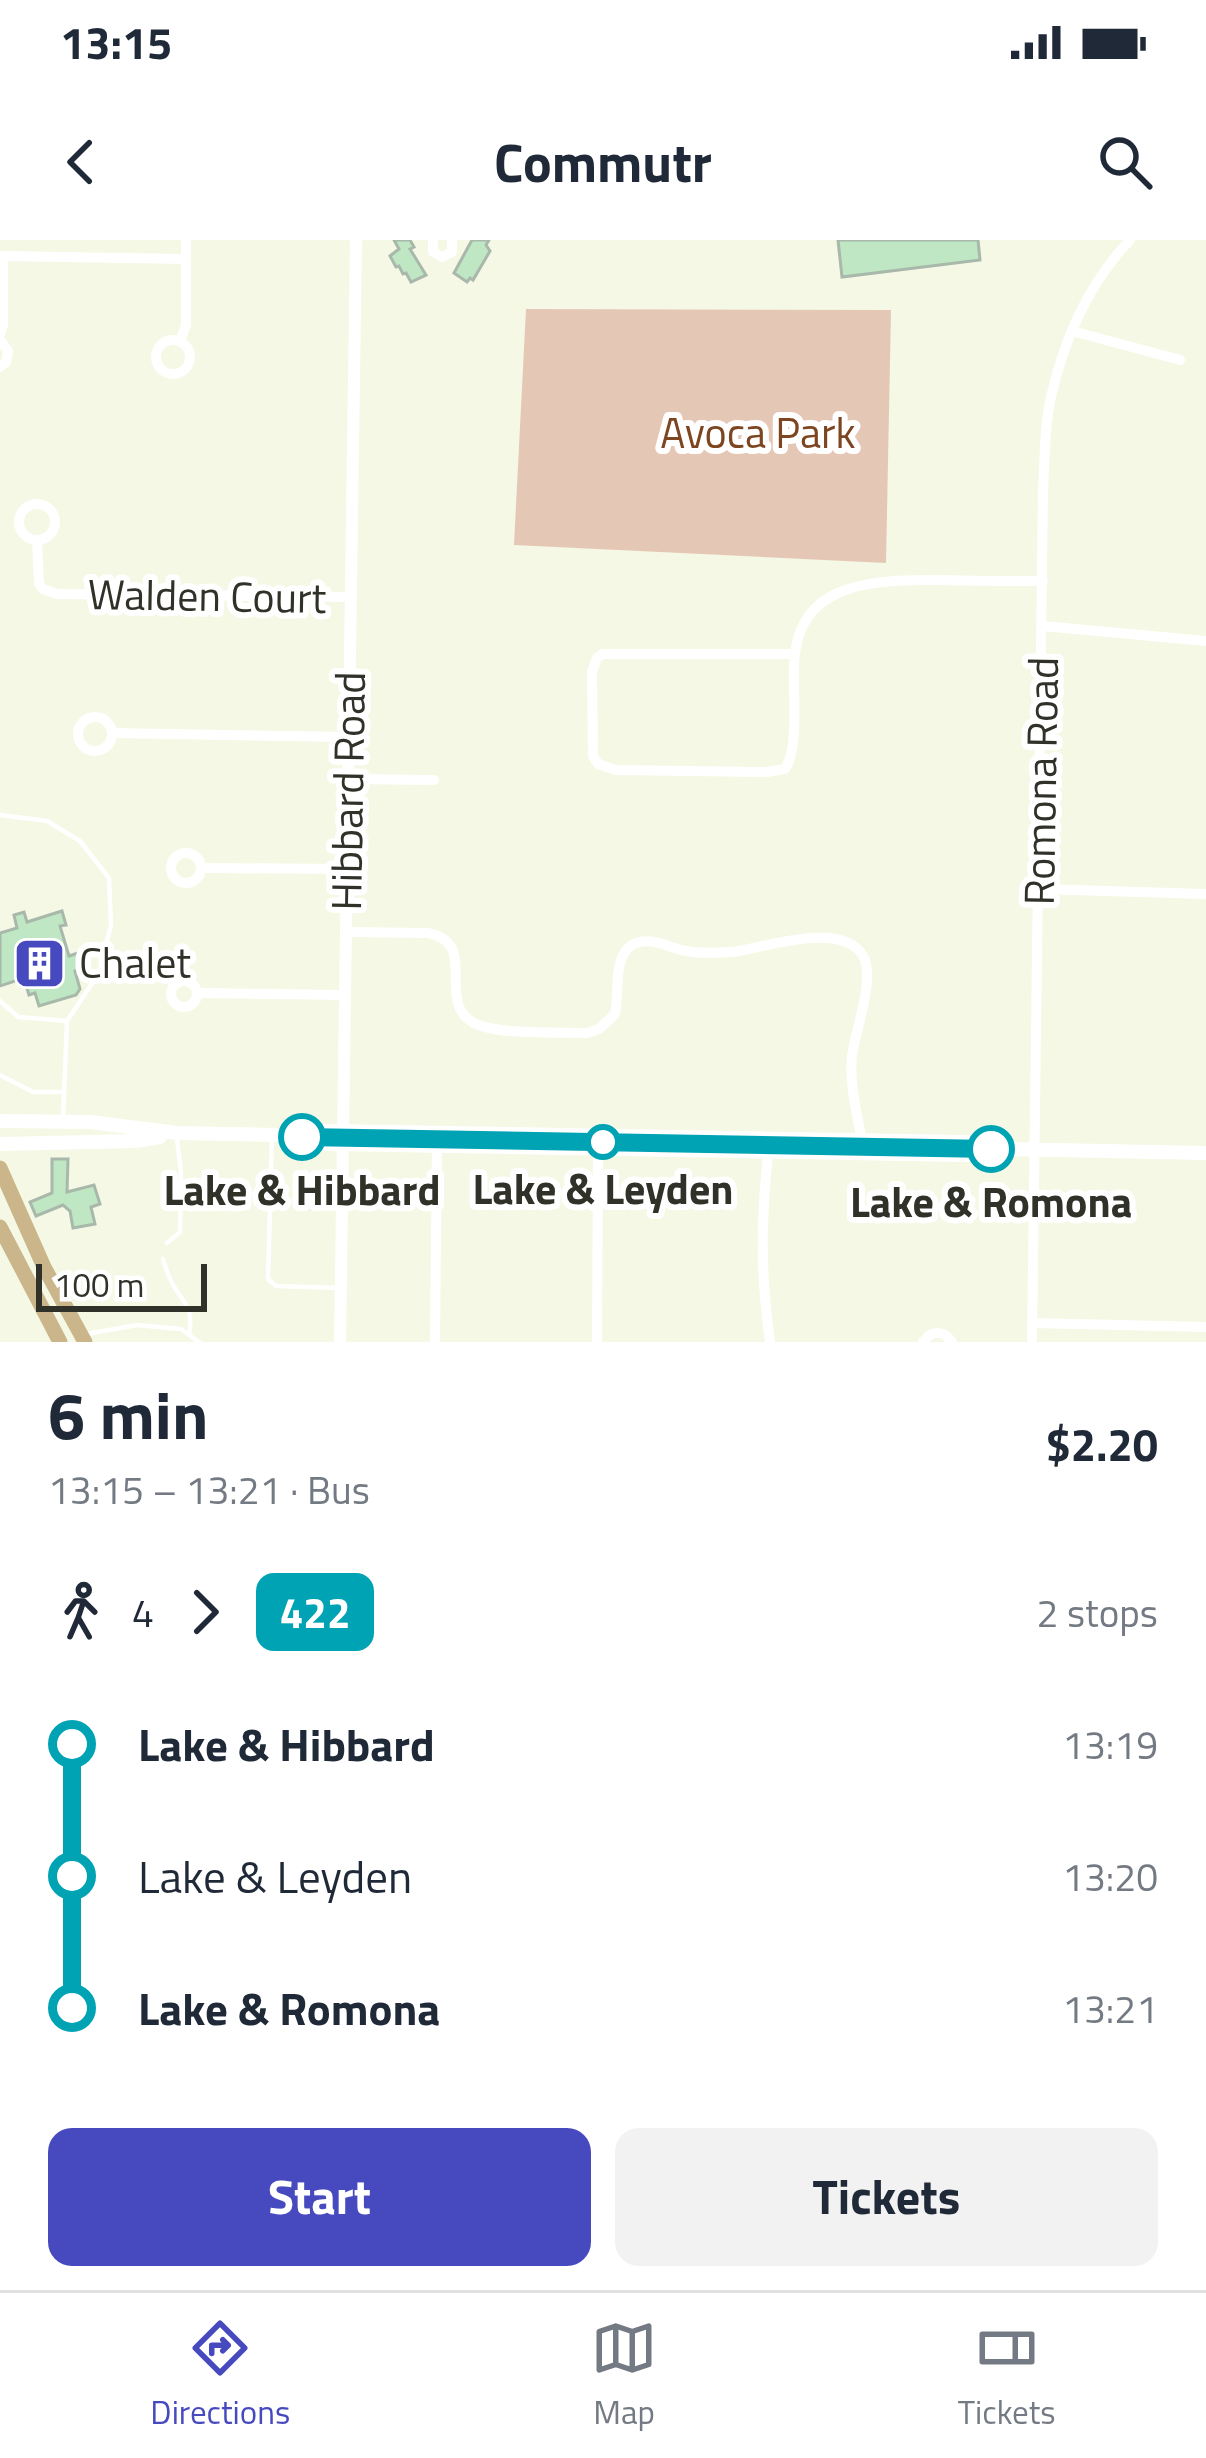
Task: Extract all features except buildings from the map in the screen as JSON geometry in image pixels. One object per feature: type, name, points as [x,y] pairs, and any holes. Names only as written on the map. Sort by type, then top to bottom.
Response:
[{"type":"main road","points":[[0,1120],[90,1122],[177,1133],[343,1138],[1206,1153]]},
{"type":"main road","points":[[0,1144],[135,1142],[177,1133]]},
{"type":"main road","points":[[0,1168],[44,1267],[84,1339]]},
{"type":"main road","points":[[0,1227],[60,1342]]},
{"type":"street","points":[[180,341],[186,325],[186,240]]},
{"type":"street","name":"Hibbard Road","points":[[340,1342],[356,240]]},
{"type":"street","points":[[433,240],[433,252],[442,257],[452,252],[452,240]]},
{"type":"street","name":"Romona Road","points":[[1032,1342],[1047,422],[1072,331],[1095,286],[1130,240]]},
{"type":"street","points":[[0,367],[8,351],[0,337],[2,256],[186,259]]},
{"type":"street","points":[[1072,331],[1180,360]]},
{"type":"street","name":"Walden Court","points":[[38,540],[38,577],[50,593],[350,597]]},
{"type":"street","points":[[794,654],[603,654],[592,672],[593,756],[598,764],[616,770],[785,769],[792,753],[794,654],[804,623],[837,592],[891,580],[1043,581]]},
{"type":"street","points":[[1043,626],[1206,641]]},
{"type":"street","points":[[112,733],[348,737]]},
{"type":"street","points":[[348,778],[434,780]]},
{"type":"street","points":[[201,868],[346,869]]},
{"type":"street","points":[[1039,889],[1206,894]]},
{"type":"street","points":[[346,932],[427,933],[446,940],[456,957],[458,1005],[472,1022],[505,1030],[587,1033],[615,1014],[620,963],[630,946],[640,941],[704,953],[804,938],[850,944],[867,967],[852,1059],[863,1147]]},
{"type":"street","points":[[197,993],[345,995]]},
{"type":"street","points":[[435,1342],[437,1139]]},
{"type":"street","points":[[597,1342],[598,1142]]},
{"type":"street","points":[[770,1145],[761,1261],[770,1342]]},
{"type":"street","points":[[1033,1323],[1206,1327]]},
{"type":"street","points":[[1188,1326],[1188,1342]]},
{"type":"street","points":[[923,1342],[938,1333],[952,1342]]},
{"type":"lane","points":[[0,815],[47,821],[80,841],[110,878],[111,925],[99,973],[68,1022],[63,1122]]},
{"type":"lane","points":[[0,1001],[18,1017],[68,1022]]},
{"type":"lane","points":[[0,1075],[33,1092],[63,1092]]},
{"type":"lane","points":[[167,1244],[180,1232],[177,1133]]},
{"type":"lane","points":[[272,1136],[268,1279],[276,1286],[340,1288]]},
{"type":"lane","points":[[163,1259],[171,1284],[188,1304],[189,1335]]},
{"type":"lane","points":[[84,1339],[94,1331],[137,1325],[181,1329],[199,1342]]},
{"type":"green space","name":"Avoca Park","points":[[526,309],[891,310],[886,563],[514,545]]},
{"type":"bus line","name":"422","points":[[302,1137],[991,1149]]},
{"type":"place","name":"Chalet","points":[[40,963]]},
{"type":"place","name":"Lake & Hibbard","points":[[302,1137]]},
{"type":"place","name":"Lake & Leyden","points":[[603,1142]]},
{"type":"place","name":"Lake & Romona","points":[[991,1149]]}]
